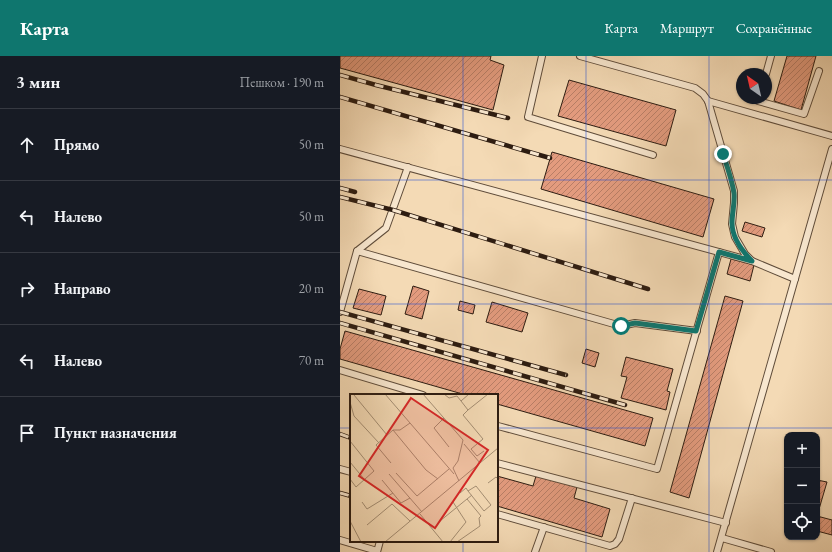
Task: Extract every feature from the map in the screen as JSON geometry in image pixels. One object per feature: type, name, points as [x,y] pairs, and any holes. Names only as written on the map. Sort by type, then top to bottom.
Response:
[{"type":"lane","points":[[542,56],[528,117],[653,155]]},
{"type":"lane","points":[[580,56],[695,88],[703,94],[708,101],[734,191],[732,224],[734,237],[745,254],[752,261]]},
{"type":"lane","points":[[768,68],[771,56]]},
{"type":"lane","points":[[769,104],[804,114],[819,71]]},
{"type":"lane","points":[[708,101],[832,136]]},
{"type":"lane","points":[[340,149],[752,261],[795,279]]},
{"type":"lane","points":[[717,552],[832,149]]},
{"type":"lane","points":[[340,312],[343,288],[357,251],[386,228],[408,167]]},
{"type":"lane","points":[[357,251],[621,326],[635,323],[696,331]]},
{"type":"lane","points":[[498,426],[657,469],[719,252]]},
{"type":"lane","points":[[340,370],[420,394]]},
{"type":"lane","points":[[498,463],[726,523]]},
{"type":"lane","points":[[340,469],[350,472]]},
{"type":"lane","points":[[498,514],[610,546],[615,544],[619,539],[632,498]]},
{"type":"lane","points":[[535,552],[544,527]]},
{"type":"lane","points":[[722,538],[771,552]]},
{"type":"lane","points":[[340,540],[377,551]]},
{"type":"building","points":[[340,56],[491,56],[490,60],[504,65],[493,110],[340,68]]},
{"type":"building","points":[[787,56],[816,56],[801,110],[774,101]]},
{"type":"building","points":[[569,80],[676,110],[666,146],[558,116]]},
{"type":"building","points":[[552,152],[714,199],[703,237],[541,189]]},
{"type":"building","points":[[745,222],[765,228],[762,237],[742,231]]},
{"type":"building","points":[[731,259],[754,265],[750,281],[727,274]]},
{"type":"building","points":[[413,286],[429,291],[422,319],[405,314]]},
{"type":"building","points":[[359,289],[386,296],[381,315],[353,308]]},
{"type":"building","points":[[725,296],[743,301],[689,498],[670,492]]},
{"type":"building","points":[[460,301],[475,305],[473,314],[458,310]]},
{"type":"building","points":[[492,302],[528,313],[522,332],[486,322]]},
{"type":"building","points":[[345,331],[653,418],[645,446],[498,404],[498,394],[462,394],[340,359],[340,349]]},
{"type":"building","points":[[586,349],[599,353],[595,367],[582,363]]},
{"type":"building","points":[[626,357],[673,369],[667,391],[670,392],[666,410],[621,398],[627,377],[621,376]]},
{"type":"building","points":[[498,476],[533,486],[536,476],[577,487],[574,498],[610,509],[602,537],[498,506]]},
{"type":"building","points":[[820,481],[827,482],[820,506]]},
{"type":"building","points":[[820,517],[832,520],[832,535],[820,532]]},
{"type":"railway","points":[[340,75],[508,118]]},
{"type":"railway","points":[[340,97],[550,158]]},
{"type":"railway","points":[[340,188],[355,192]]},
{"type":"railway","points":[[340,197],[393,210],[648,289]]},
{"type":"railway","points":[[340,312],[566,375]]},
{"type":"railway","points":[[340,323],[625,405]]},
{"type":"railway","points":[[340,434],[350,438]]},
{"type":"railway","points":[[340,493],[350,496]]},
{"type":"route","points":[[621,326],[635,323],[696,331],[719,252],[752,261],[745,254],[734,237],[732,224],[734,191],[723,154]]}]
